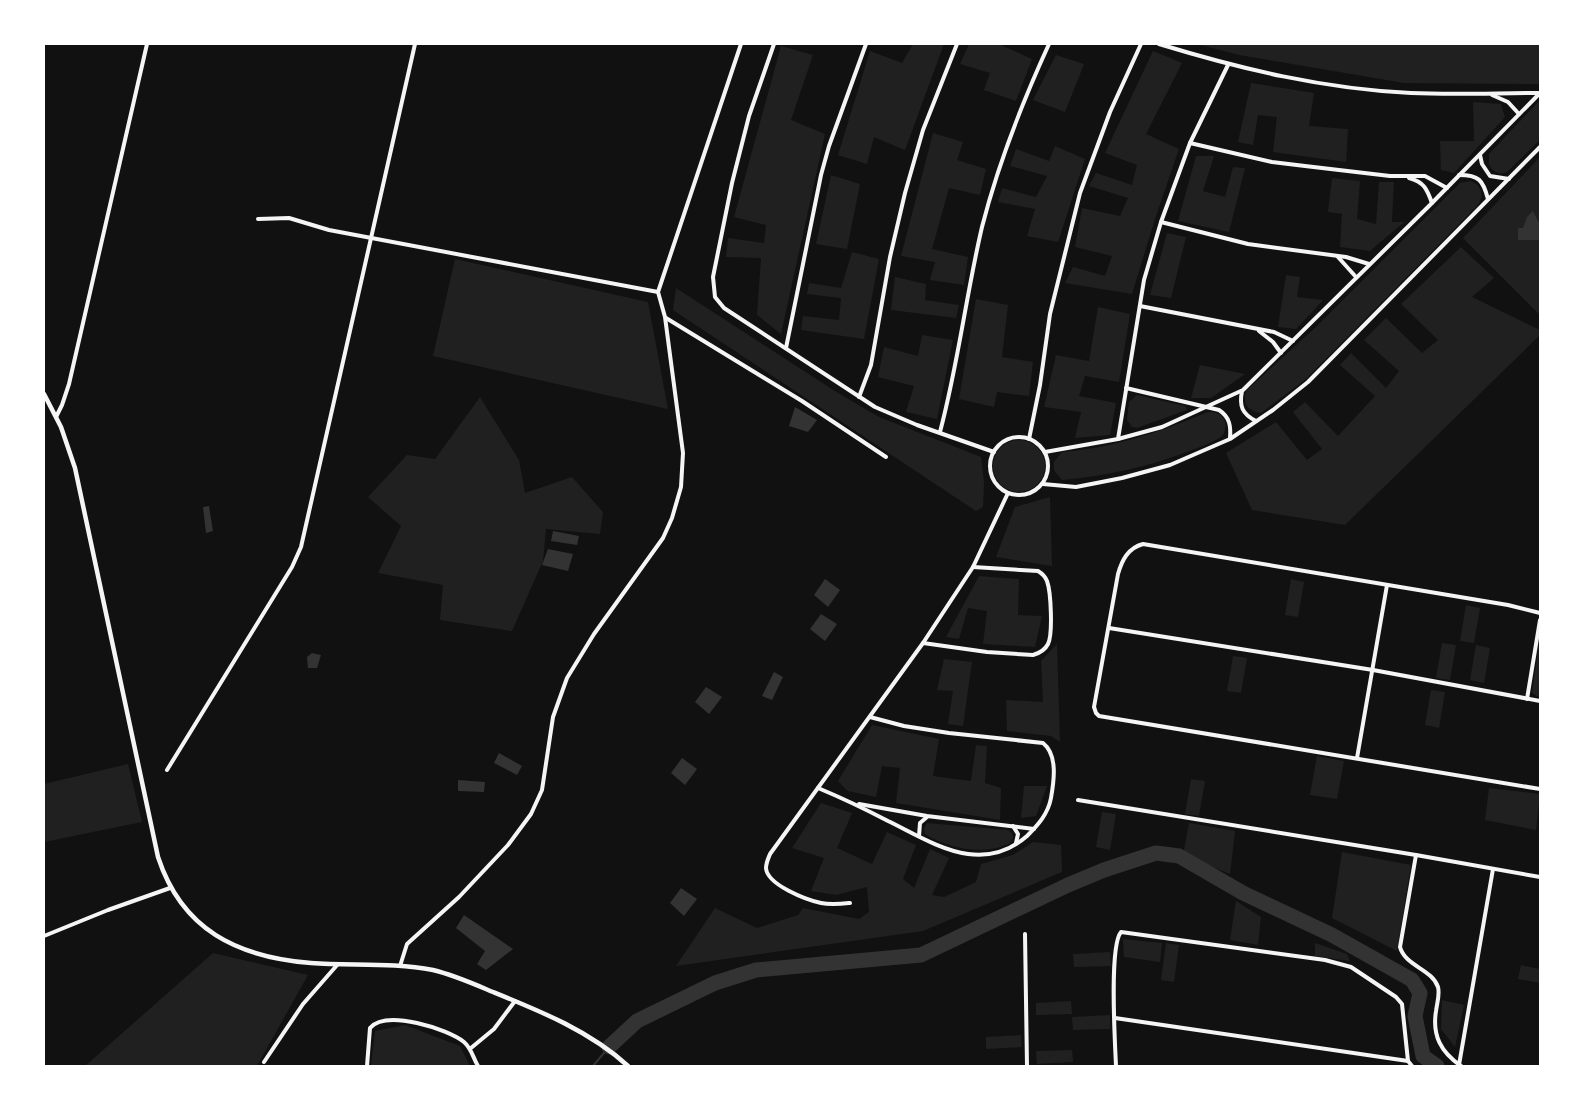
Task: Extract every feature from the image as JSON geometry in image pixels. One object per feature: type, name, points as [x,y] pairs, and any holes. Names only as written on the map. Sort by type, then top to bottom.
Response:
[{"type":"street","points":[[56,417],[69,384],[147,44]]},
{"type":"street","points":[[167,770],[297,558],[306,529],[414,44]]},
{"type":"street","points":[[400,966],[407,944],[475,880],[508,845],[531,814],[542,790],[553,717],[567,678],[594,634],[663,538],[672,519],[681,487],[683,453],[665,317],[658,292],[741,44]]},
{"type":"street","points":[[774,44],[749,116],[732,183],[713,277],[713,291],[717,302],[875,407],[994,452]]},
{"type":"street","points":[[786,348],[821,175],[849,87],[866,44]]},
{"type":"street","points":[[859,398],[871,365],[892,246],[907,184],[923,130],[957,44]]},
{"type":"street","points":[[940,432],[955,374],[972,276],[992,191],[1001,160],[1049,44]]},
{"type":"street","points":[[1029,439],[1040,385],[1050,314],[1080,193],[1110,112],[1141,44]]},
{"type":"street","points":[[1159,44],[1228,65],[1286,78],[1376,91],[1454,95],[1540,93]]},
{"type":"street","points":[[1118,439],[1144,280],[1161,222],[1190,143],[1228,65]]},
{"type":"street","points":[[1488,93],[1508,102],[1519,114]]},
{"type":"street","points":[[1045,452],[1118,439],[1162,427],[1243,390],[1540,93]]},
{"type":"street","points":[[1190,143],[1272,162],[1405,177],[1425,176],[1447,188]]},
{"type":"street","points":[[1043,483],[1076,486],[1122,478],[1170,465],[1230,438],[1256,421],[1308,382],[1540,147]]},
{"type":"street","points":[[1480,154],[1485,171],[1490,176],[1509,179]]},
{"type":"street","points":[[1459,176],[1477,177],[1483,183],[1488,199]]},
{"type":"street","points":[[1405,177],[1421,182],[1432,203]]},
{"type":"street","points":[[258,219],[289,218],[329,230],[658,292]]},
{"type":"street","points":[[1161,222],[1248,244],[1337,256],[1369,264]]},
{"type":"street","points":[[1337,256],[1356,277]]},
{"type":"street","points":[[1140,306],[1274,332],[1293,341]]},
{"type":"street","points":[[665,317],[802,401],[886,457]]},
{"type":"street","points":[[1255,330],[1273,342],[1281,353]]},
{"type":"street","points":[[1126,388],[1225,413],[1231,428],[1230,438]]},
{"type":"street","points":[[1243,390],[1240,401],[1241,409],[1249,418],[1256,421]]},
{"type":"street","points":[[44,394],[56,417],[75,468],[154,841],[170,888],[191,915],[208,930],[238,948],[289,960],[423,968],[451,975],[515,1001],[574,1029],[627,1066]]},
{"type":"street","points":[[1019,437],[1029,439],[1041,446],[1045,452],[1048,468],[1043,483],[1036,490],[1027,494],[1008,493],[1000,488],[990,471],[994,452],[1000,444],[1009,439],[1019,437]]},
{"type":"street","points":[[850,903],[834,905],[819,903],[799,896],[772,880],[766,869],[770,854],[870,717],[973,567],[1008,493]]},
{"type":"street","points":[[1540,613],[1508,604],[1143,544],[1130,550],[1120,566],[1094,707],[1100,716],[1540,789]]},
{"type":"street","points":[[922,643],[987,652],[1033,655],[1038,654],[1047,646],[1051,631],[1048,585],[1044,575],[1038,571],[973,567]]},
{"type":"street","points":[[1357,758],[1387,585]]},
{"type":"street","points":[[1527,699],[1540,620]]},
{"type":"street","points":[[1109,628],[1373,670],[1540,701]]},
{"type":"street","points":[[818,788],[852,802],[919,837],[969,854],[991,854],[1015,847],[1034,829],[1047,810],[1052,789],[1053,760],[1048,747],[1043,742],[949,733],[904,726],[870,717]]},
{"type":"street","points":[[1078,800],[1540,877]]},
{"type":"street","points":[[852,802],[927,816],[1034,829]]},
{"type":"street","points":[[919,837],[920,823],[927,816]]},
{"type":"street","points":[[1013,826],[1018,834],[1015,847]]},
{"type":"street","points":[[1416,855],[1400,943],[1401,951],[1437,984],[1439,993],[1434,1023],[1436,1036],[1446,1054],[1460,1066]]},
{"type":"street","points":[[1460,1066],[1493,869]]},
{"type":"street","points":[[44,936],[170,888]]},
{"type":"street","points":[[1116,1066],[1115,947],[1121,932],[1326,960],[1352,967],[1396,997],[1402,1004],[1408,1061],[1412,1066]]},
{"type":"street","points":[[1025,934],[1027,1066]]},
{"type":"street","points":[[264,1062],[303,1004],[338,964]]},
{"type":"street","points":[[471,1048],[494,1029],[515,1001]]},
{"type":"street","points":[[1115,1018],[1408,1061]]},
{"type":"street","points":[[367,1066],[370,1028],[384,1020],[405,1021],[427,1026],[454,1036],[471,1048],[478,1066]]},
{"type":"shaded area","points":[[913,44],[944,44],[905,150],[874,137],[867,164],[838,155],[870,51],[902,63]]},
{"type":"shaded area","points":[[969,44],[1004,44],[1003,46],[1032,59],[1016,101],[984,90],[990,73],[960,64]]},
{"type":"shaded area","points":[[1197,44],[1540,44],[1540,84],[1404,83],[1239,55]]},
{"type":"shaded area","points":[[781,46],[813,55],[791,120],[825,134],[781,334],[757,315],[761,258],[726,257],[728,238],[764,243],[766,225],[734,217]]},
{"type":"shaded area","points":[[1153,51],[1182,63],[1146,134],[1179,149],[1132,294],[1065,283],[1073,267],[1105,276],[1112,256],[1075,247],[1082,208],[1120,216],[1128,198],[1089,186],[1096,173],[1132,185],[1137,165],[1105,153]]},
{"type":"shaded area","points":[[1056,55],[1084,64],[1065,112],[1033,100]]},
{"type":"shaded area","points":[[1251,83],[1314,93],[1309,126],[1348,129],[1346,162],[1273,152],[1277,117],[1258,115],[1253,145],[1238,142]]},
{"type":"shaded area","points":[[1540,100],[1540,140],[1507,172],[1494,171],[1489,165],[1489,154]]},
{"type":"shaded area","points":[[1473,102],[1501,104],[1505,117],[1454,173],[1441,170],[1440,141],[1474,141]]},
{"type":"shaded area","points":[[933,133],[963,142],[957,160],[986,169],[980,195],[949,188],[932,249],[968,257],[964,285],[930,280],[935,262],[901,256]]},
{"type":"shaded area","points":[[1055,146],[1085,159],[1058,242],[1027,236],[1035,209],[998,202],[1002,188],[1036,197],[1047,176],[1010,166],[1016,149],[1049,161]]},
{"type":"shaded area","points":[[1196,156],[1214,156],[1203,191],[1225,197],[1233,167],[1245,168],[1229,232],[1178,221]]},
{"type":"shaded area","points":[[1540,157],[1540,315],[1463,238]]},
{"type":"shaded area","points":[[831,175],[860,184],[847,249],[816,244]]},
{"type":"shaded area","points":[[1332,178],[1360,181],[1357,219],[1376,224],[1379,182],[1394,182],[1392,222],[1404,222],[1370,251],[1340,247],[1342,214],[1328,212]]},
{"type":"shaded area","points":[[1470,181],[1481,191],[1481,198],[1477,206],[1306,379],[1261,413],[1249,408],[1245,399],[1246,391],[1317,326],[1460,183]]},
{"type":"shaded area","points":[[1533,211],[1540,225],[1540,240],[1518,240],[1518,228],[1523,228],[1527,217]]},
{"type":"shaded area","points":[[1167,233],[1186,237],[1171,298],[1150,295]]},
{"type":"shaded area","points":[[1461,247],[1494,278],[1472,297],[1540,330],[1540,335],[1345,525],[1252,510],[1226,453],[1276,422],[1307,460],[1322,449],[1293,412],[1305,402],[1338,436],[1375,396],[1340,365],[1351,353],[1386,388],[1399,371],[1364,340],[1386,318],[1422,353],[1438,340],[1401,304]]},
{"type":"shaded area","points":[[852,252],[879,259],[864,339],[801,330],[803,316],[839,320],[841,298],[807,294],[809,283],[841,288]]},
{"type":"shaded area","points":[[455,259],[648,302],[668,409],[433,356]]},
{"type":"shaded area","points":[[1286,275],[1300,277],[1297,297],[1323,300],[1296,329],[1278,327]]},
{"type":"shaded area","points":[[895,277],[926,284],[925,300],[959,305],[956,318],[891,310]]},
{"type":"shaded area","points":[[676,288],[879,417],[981,457],[984,482],[983,507],[976,511],[673,310]]},
{"type":"shaded area","points":[[976,299],[1008,305],[1002,357],[1033,362],[1029,396],[997,392],[994,407],[959,399]]},
{"type":"shaded area","points":[[1098,307],[1130,314],[1119,382],[1085,376],[1079,396],[1116,403],[1110,435],[1075,438],[1081,412],[1044,407],[1056,355],[1089,361]]},
{"type":"shaded area","points":[[922,335],[953,340],[937,419],[906,412],[914,386],[878,377],[884,347],[918,356]]},
{"type":"shaded area","points":[[1200,365],[1245,374],[1211,398],[1191,398]]},
{"type":"shaded area","points":[[1137,395],[1185,406],[1187,410],[1137,428],[1132,427],[1127,420],[1129,402]]},
{"type":"shaded area","points":[[480,397],[519,460],[525,493],[572,477],[603,512],[600,534],[546,529],[543,561],[512,631],[440,620],[443,585],[378,573],[401,526],[368,497],[407,455],[435,459]]},
{"type":"shaded area","points":[[795,407],[817,420],[808,432],[789,426]]},
{"type":"shaded area","points":[[1208,412],[1217,413],[1223,418],[1226,426],[1223,435],[1211,443],[1174,457],[1127,470],[1062,480],[1054,470],[1054,462],[1062,452],[1100,447],[1136,438]]},
{"type":"shaded area","points":[[1019,440],[1029,442],[1037,448],[1043,456],[1045,466],[1043,476],[1037,484],[1029,490],[1019,492],[1009,490],[1001,484],[995,476],[993,466],[995,456],[1001,448],[1009,442]]},
{"type":"shaded area","points":[[1050,497],[1052,566],[996,557],[1015,507]]},
{"type":"shaded area","points":[[209,506],[213,531],[206,533],[203,507]]},
{"type":"shaded area","points":[[553,531],[579,536],[577,545],[551,541]]},
{"type":"shaded area","points":[[548,549],[573,554],[568,571],[542,565]]},
{"type":"shaded area","points":[[979,576],[1019,579],[1018,615],[1042,616],[1035,647],[983,644],[987,611],[968,608],[959,639],[946,637]]},
{"type":"shaded area","points":[[825,579],[840,590],[828,607],[814,595]]},
{"type":"shaded area","points":[[1291,579],[1304,582],[1298,617],[1285,615]]},
{"type":"shaded area","points":[[1466,605],[1480,608],[1474,643],[1460,641]]},
{"type":"shaded area","points":[[821,614],[837,624],[825,641],[810,629]]},
{"type":"shaded area","points":[[1540,636],[1540,698],[1532,693]]},
{"type":"shaded area","points":[[1442,643],[1456,645],[1450,680],[1436,678]]},
{"type":"shaded area","points":[[1057,644],[1060,742],[1051,736],[1007,731],[1006,700],[1043,702],[1041,661]]},
{"type":"shaded area","points":[[1476,645],[1490,648],[1484,683],[1470,680]]},
{"type":"shaded area","points":[[312,653],[321,655],[317,668],[308,668],[307,657]]},
{"type":"shaded area","points":[[1233,656],[1247,658],[1241,693],[1227,691]]},
{"type":"shaded area","points":[[944,659],[972,662],[963,726],[948,724],[953,691],[937,690]]},
{"type":"shaded area","points":[[774,672],[783,677],[772,700],[762,696]]},
{"type":"shaded area","points":[[706,687],[722,697],[709,714],[695,702]]},
{"type":"shaded area","points":[[1431,690],[1445,692],[1439,728],[1425,725]]},
{"type":"shaded area","points":[[872,725],[939,739],[933,776],[971,781],[976,745],[987,746],[985,783],[1001,788],[1000,820],[896,803],[900,768],[882,766],[876,797],[848,791],[838,781]]},
{"type":"shaded area","points":[[499,753],[522,766],[517,775],[494,763]]},
{"type":"shaded area","points":[[1317,756],[1344,761],[1337,799],[1310,795]]},
{"type":"shaded area","points":[[682,758],[697,769],[685,785],[671,773]]},
{"type":"shaded area","points":[[128,764],[142,822],[44,842],[44,784]]},
{"type":"shaded area","points":[[1191,779],[1205,781],[1199,816],[1185,814]]},
{"type":"shaded area","points":[[458,780],[485,782],[484,792],[458,791]]},
{"type":"shaded area","points":[[1024,786],[1047,786],[1036,816],[1021,818]]},
{"type":"shaded area","points":[[1489,788],[1540,794],[1536,830],[1485,820]]},
{"type":"shaded area","points":[[821,803],[852,813],[837,848],[872,864],[887,832],[916,845],[903,879],[914,888],[930,849],[949,858],[932,895],[944,897],[976,882],[981,864],[1013,855],[1033,842],[1061,845],[1062,872],[923,931],[676,966],[715,908],[757,928],[798,915],[803,908],[859,919],[869,912],[867,887],[836,895],[811,891],[824,858],[792,848]]},
{"type":"shaded area","points":[[1102,812],[1116,814],[1110,850],[1096,847]]},
{"type":"shaded area","points":[[927,823],[1008,830],[1012,833],[1013,838],[1010,843],[1000,847],[967,849],[945,844],[925,834],[924,828]]},
{"type":"shaded area","points":[[1189,823],[1235,831],[1230,874],[1183,855]]},
{"type":"shaded area","points":[[1342,852],[1411,865],[1397,951],[1332,918]]},
{"type":"shaded area","points":[[681,888],[697,899],[684,916],[670,903]]},
{"type":"shaded area","points":[[1236,901],[1261,917],[1258,945],[1230,940]]},
{"type":"shaded area","points":[[464,915],[513,949],[486,970],[477,964],[485,951],[456,928]]},
{"type":"shaded area","points":[[1123,939],[1162,943],[1160,962],[1124,957]]},
{"type":"shaded area","points":[[1166,943],[1179,945],[1174,982],[1161,980]]},
{"type":"shaded area","points":[[1315,943],[1347,954],[1350,961],[1315,956]]},
{"type":"shaded area","points":[[1110,952],[1111,966],[1074,967],[1073,954]]},
{"type":"shaded area","points":[[213,953],[308,975],[257,1066],[85,1066]]},
{"type":"shaded area","points":[[1521,965],[1540,969],[1540,983],[1518,979]]},
{"type":"shaded area","points":[[1442,1000],[1464,1005],[1455,1047],[1441,1029]]},
{"type":"shaded area","points":[[1071,1001],[1072,1014],[1036,1015],[1036,1003]]},
{"type":"shaded area","points":[[1110,1015],[1110,1029],[1073,1030],[1072,1017]]},
{"type":"shaded area","points":[[405,1025],[460,1046],[470,1066],[371,1066],[375,1031]]},
{"type":"shaded area","points":[[1021,1035],[1022,1047],[986,1049],[986,1037]]},
{"type":"shaded area","points":[[1072,1050],[1073,1062],[1037,1064],[1036,1051]]},
{"type":"waterway","points":[[609,1047],[637,1021],[715,983],[756,970],[921,955],[1068,885],[1156,853],[1179,856],[1243,893],[1332,935],[1412,980],[1420,993],[1415,1016],[1423,1056],[1437,1066]]},
{"type":"waterway","points":[[593,1066],[609,1047]]}]
